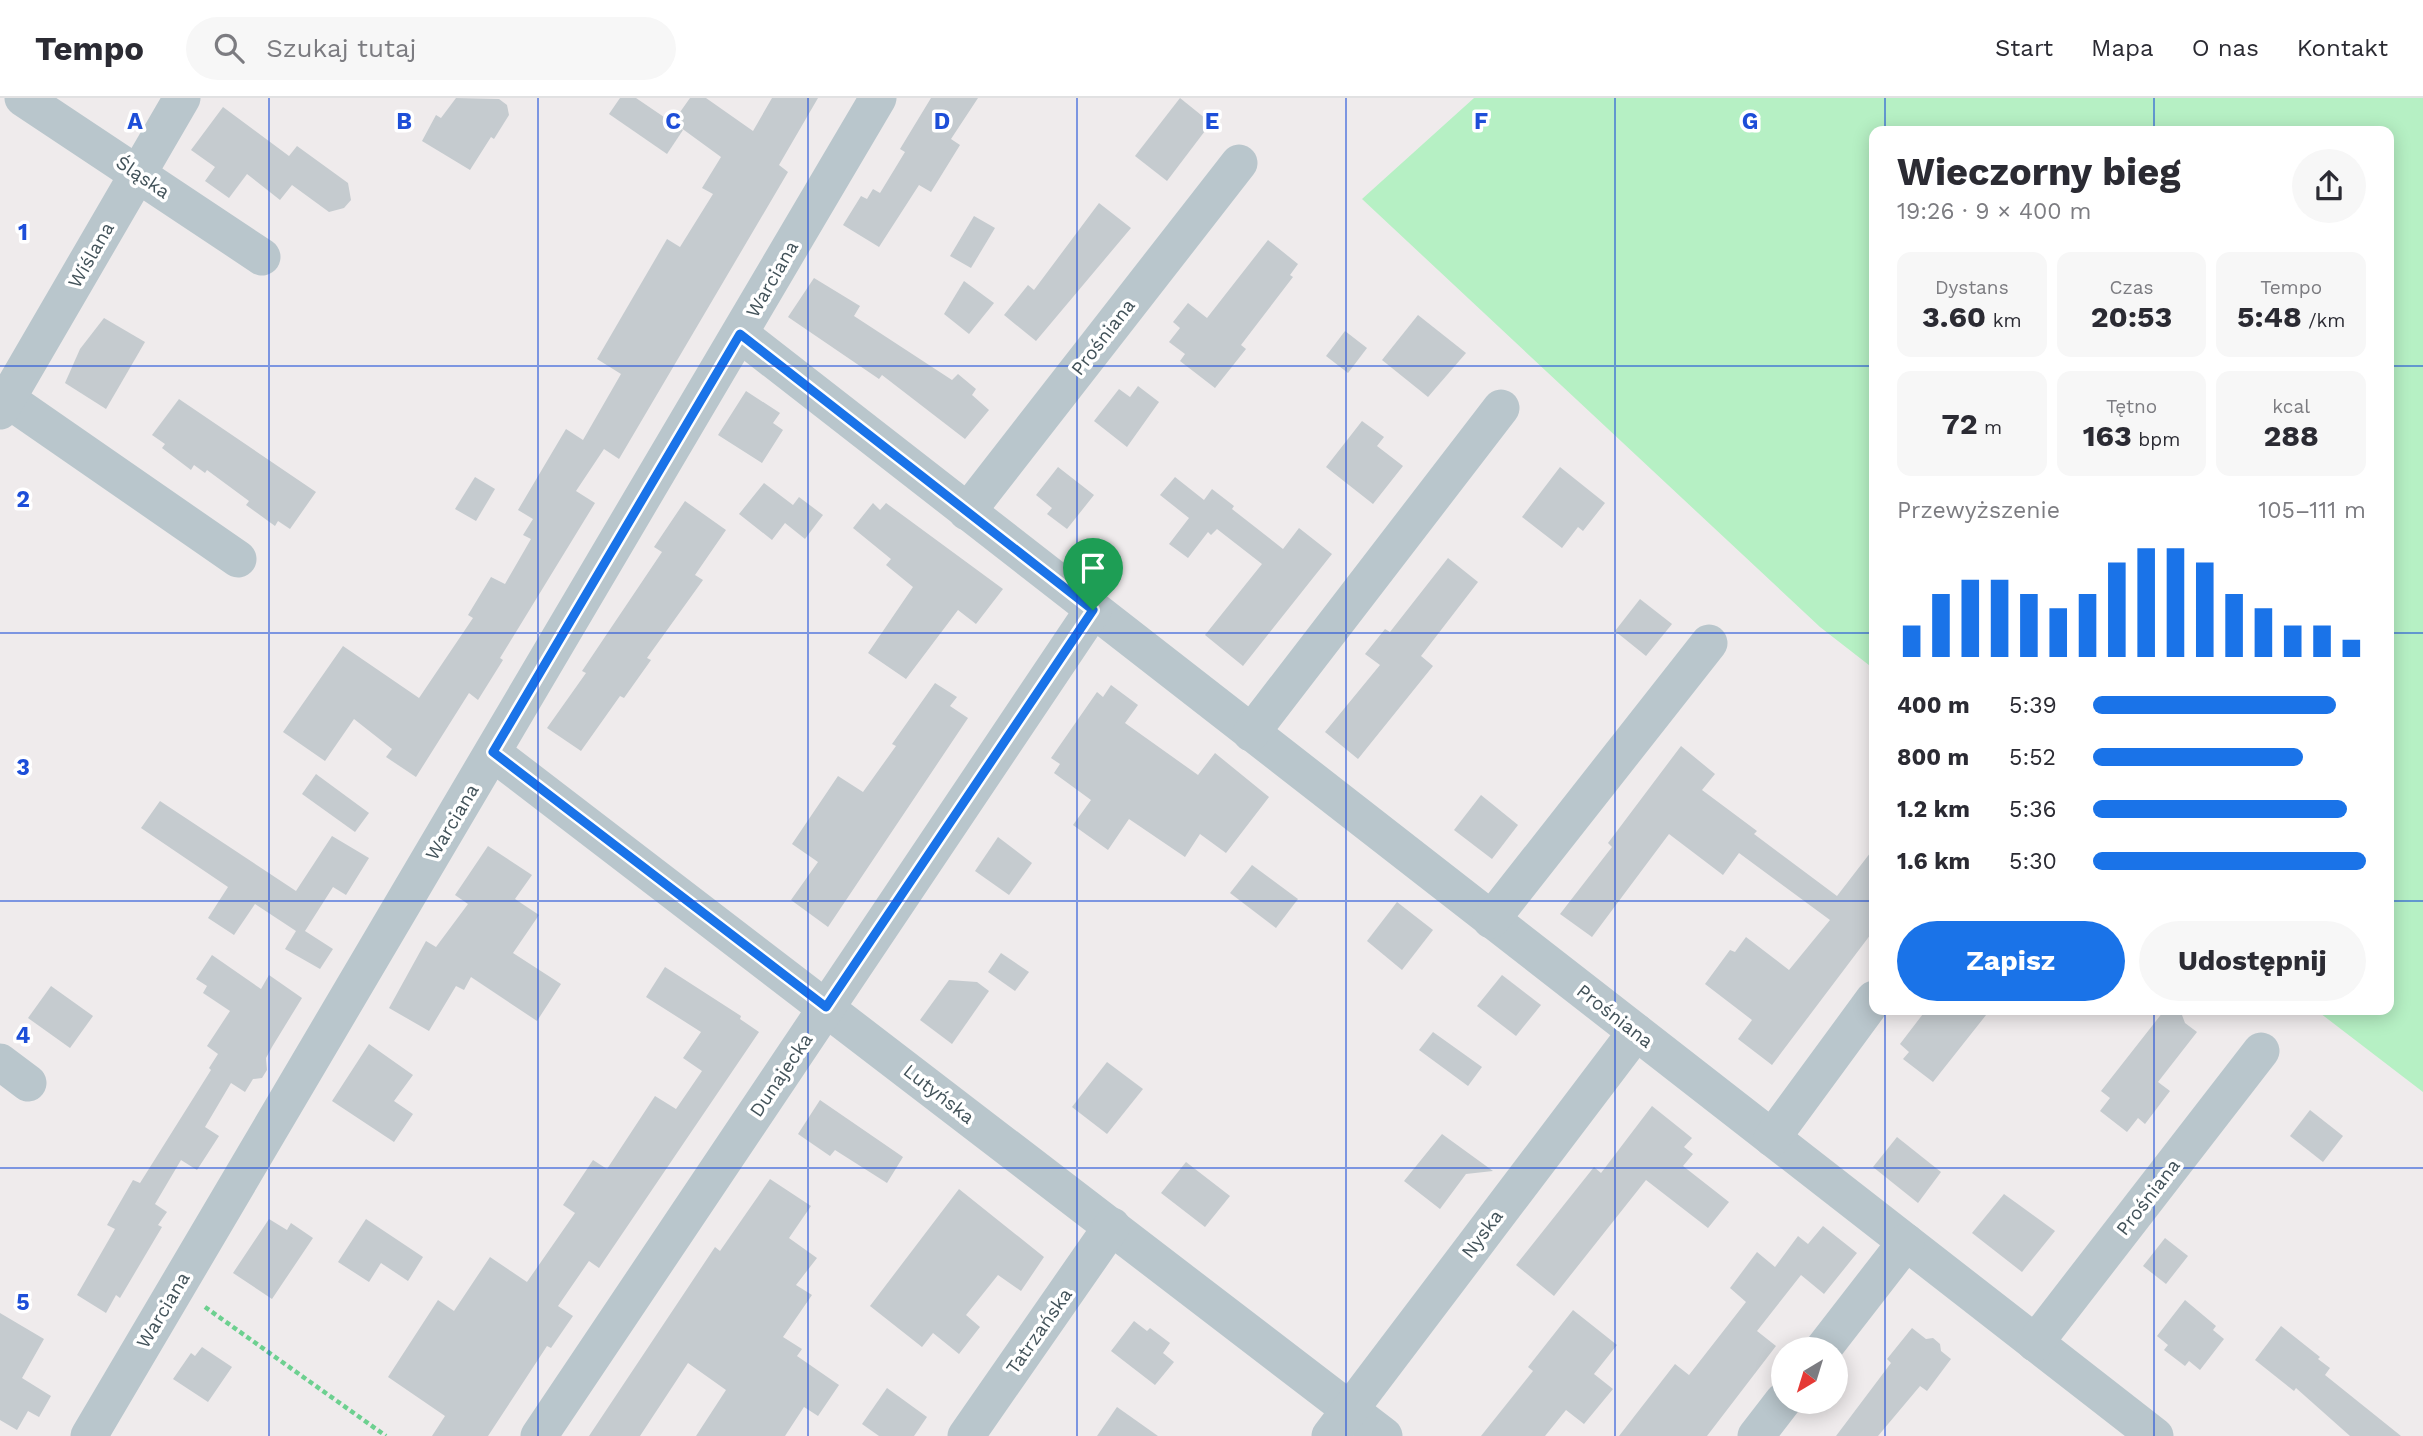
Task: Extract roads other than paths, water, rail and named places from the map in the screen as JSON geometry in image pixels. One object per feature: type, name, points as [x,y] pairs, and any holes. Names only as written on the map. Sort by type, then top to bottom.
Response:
[{"type":"street","name":"Śląska","points":[[23,98],[262,257]]},
{"type":"street","name":"Wiślana","points":[[4,405],[182,98]]},
{"type":"street","name":"Warciana","points":[[89,1436],[878,98]]},
{"type":"street","name":"Prośniana","points":[[967,512],[1240,163]]},
{"type":"street","name":"Prośniana","points":[[740,334],[2155,1436]]},
{"type":"street","points":[[4,405],[238,558]]},
{"type":"street","points":[[1251,733],[1501,408]]},
{"type":"street","name":"Dunajecka","points":[[539,1436],[1093,610]]},
{"type":"street","points":[[1491,920],[1709,643]]},
{"type":"street","name":"Lutyńska","points":[[493,752],[1112,1226],[1339,1422],[1384,1436]]},
{"type":"street","points":[[1772,1138],[1869,1006]]},
{"type":"street","name":"Nyska","points":[[1339,1422],[1636,1032]]},
{"type":"street","name":"Prośniana","points":[[2035,1343],[2261,1051]]},
{"type":"street","name":"Tatrzańska","points":[[966,1436],[1112,1226]]},
{"type":"street","points":[[1832,1337],[1906,1242]]},
{"type":"street","points":[[1756,1436],[1773,1414]]}]
